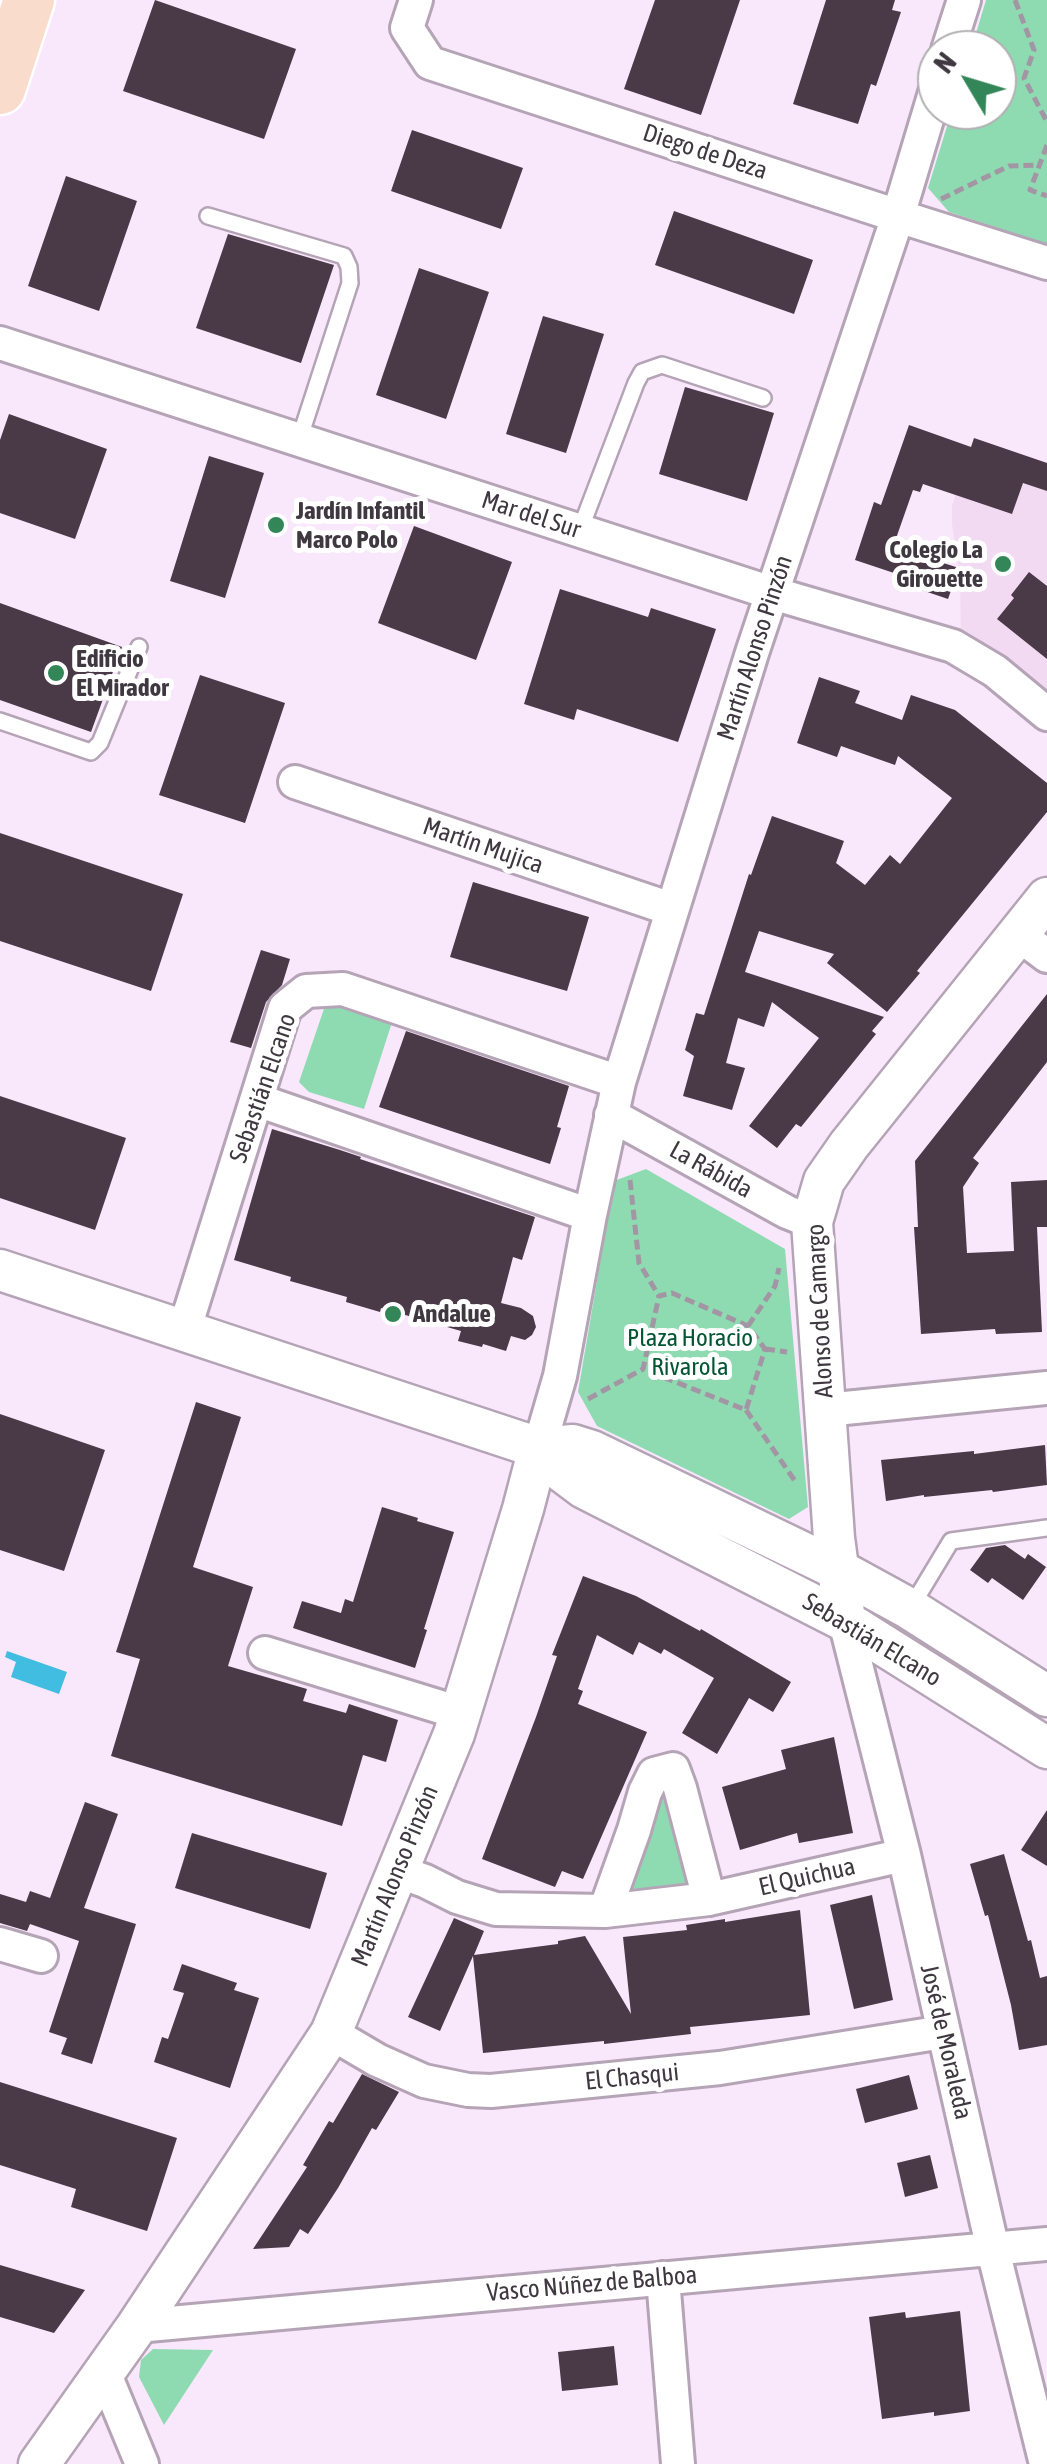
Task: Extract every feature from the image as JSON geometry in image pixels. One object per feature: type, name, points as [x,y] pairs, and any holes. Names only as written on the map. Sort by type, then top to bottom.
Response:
[{"type":"main road","points":[[0,89],[29,0]]},
{"type":"street","name":"Diego de Deza","points":[[416,0],[407,28],[430,62],[1047,262]]},
{"type":"street","points":[[954,30],[964,0]]},
{"type":"street","name":"Martín Alonso Pinzón","points":[[39,2464],[137,2326],[331,2033],[460,1713],[560,1376],[618,1082],[924,130]]},
{"type":"street","name":"Mar del Sur","points":[[0,342],[772,593],[953,646],[995,671],[1047,714]]},
{"type":"street","name":"Martín Mujica","points":[[295,782],[671,910]]},
{"type":"street","name":"Alonso de Camargo","points":[[845,1621],[836,1568],[812,1222],[824,1181],[849,1145],[1033,945],[1047,898]]},
{"type":"street","name":"Sebastián Elcano","points":[[184,1331],[285,1008],[306,992],[343,989],[618,1082]]},
{"type":"street","points":[[257,1100],[590,1215]]},
{"type":"street","name":"La Rábida","points":[[611,1115],[793,1216],[812,1222]]},
{"type":"street","name":"Sebastián Elcano","points":[[0,1270],[539,1448],[573,1445],[592,1450],[836,1568],[1047,1696]]},
{"type":"street","points":[[826,1410],[1047,1388]]},
{"type":"street","name":"Sebastián Elcano","points":[[539,1448],[584,1488],[845,1621],[1047,1748]]},
{"type":"street","name":"José de Moraleda","points":[[845,1621],[904,1855],[993,2250],[1046,2464]]},
{"type":"street","points":[[265,1653],[460,1713]]},
{"type":"street","points":[[605,1911],[645,1792],[654,1774],[673,1769],[709,1899]]},
{"type":"street","name":"El Quichua","points":[[398,1871],[496,1909],[605,1911],[709,1899],[904,1855]]},
{"type":"street","points":[[0,1944],[41,1956]]},
{"type":"street","name":"El Chasqui","points":[[331,2033],[424,2081],[490,2091],[720,2068],[943,2032]]},
{"type":"street","name":"Vasco Núñez de Balboa","points":[[137,2326],[1047,2244]]},
{"type":"street","points":[[663,2278],[678,2464]]},
{"type":"street","points":[[104,2372],[142,2464]]},
{"type":"lane","points":[[208,216],[344,256],[349,268],[350,283],[299,440]]},
{"type":"lane","points":[[580,530],[642,372],[662,365],[763,398]]},
{"type":"lane","points":[[0,721],[91,752],[100,743],[139,646]]},
{"type":"lane","points":[[910,1610],[951,1541],[1047,1528]]},
{"type":"path","points":[[1015,0],[1034,50],[1024,78],[1047,122]]},
{"type":"path","points":[[1047,145],[1030,190],[1047,196]]},
{"type":"path","points":[[932,203],[1009,166],[1040,165]]},
{"type":"path","points":[[588,1399],[643,1369],[659,1296],[639,1263],[632,1187],[626,1169]]},
{"type":"path","points":[[748,1326],[775,1286],[782,1257]]},
{"type":"path","points":[[659,1296],[672,1293],[748,1326],[765,1349],[746,1410]]},
{"type":"path","points":[[643,1369],[746,1410],[794,1479],[799,1494]]},
{"type":"shaded area","name":"Colegio La Girouette","points":[[974,438],[1047,463],[1047,692],[1008,663],[961,640],[960,578],[952,506]]},
{"type":"green space","points":[[986,0],[1047,0],[1047,244],[949,212],[928,188],[946,130],[1017,130],[1017,30],[977,30]]},
{"type":"green space","points":[[327,1000],[396,1010],[364,1109],[309,1092],[299,1082]]},
{"type":"green space","name":"Plaza Horacio Rivarola","points":[[646,1169],[785,1249],[808,1507],[789,1519],[597,1426],[578,1392],[614,1181]]},
{"type":"green space","points":[[669,1776],[699,1894],[618,1902]]},
{"type":"green space","points":[[153,2349],[213,2350],[164,2425],[139,2377],[141,2360]]},
{"type":"water","points":[[7,1651],[67,1672],[59,1694],[11,1677],[16,1662],[5,1657]]},
{"type":"building","points":[[155,0],[296,49],[264,139],[123,91]]},
{"type":"building","points":[[655,0],[740,0],[701,115],[624,89]]},
{"type":"building","points":[[826,0],[895,0],[892,10],[901,12],[876,86],[871,84],[858,124],[793,104]]},
{"type":"building","points":[[412,130],[523,168],[501,229],[391,191]]},
{"type":"building","points":[[66,176],[137,201],[99,311],[28,286]]},
{"type":"building","points":[[674,211],[813,260],[794,314],[655,265]]},
{"type":"building","points":[[228,234],[334,265],[301,363],[196,328]]},
{"type":"building","points":[[419,268],[489,292],[446,419],[376,395]]},
{"type":"building","points":[[543,316],[604,334],[566,453],[506,434]]},
{"type":"building","points":[[685,387],[774,413],[747,501],[659,474]]},
{"type":"building","points":[[9,414],[107,449],[75,539],[0,513],[0,440]]},
{"type":"building","points":[[909,425],[971,447],[974,438],[1047,463],[1047,491],[1023,483],[1012,514],[923,484],[920,492],[913,490],[893,547],[959,568],[948,599],[892,580],[894,573],[855,560],[874,502],[881,505]]},
{"type":"building","points":[[209,456],[264,473],[225,598],[170,581]]},
{"type":"building","points":[[414,526],[512,562],[476,660],[378,623]]},
{"type":"building","points":[[1029,572],[1047,586],[1047,659],[997,619]]},
{"type":"building","points":[[560,589],[648,617],[651,608],[716,629],[678,742],[577,709],[574,720],[524,704]]},
{"type":"building","name":"Edificio El Mirador","points":[[0,603],[122,647],[91,732],[0,700]]},
{"type":"building","points":[[200,675],[285,703],[245,823],[159,795]]},
{"type":"building","points":[[819,677],[860,691],[855,703],[902,720],[911,695],[955,710],[1047,783],[1047,812],[887,1012],[827,963],[834,954],[759,931],[745,972],[884,1017],[872,1031],[876,1034],[801,1127],[796,1124],[777,1148],[749,1126],[819,1038],[772,1002],[764,1027],[738,1018],[726,1063],[745,1068],[732,1110],[683,1096],[694,1056],[685,1050],[696,1013],[704,1015],[749,874],[772,816],[844,841],[836,863],[865,885],[890,855],[900,864],[952,798],[898,756],[895,765],[841,746],[837,757],[797,743]]},
{"type":"building","points":[[0,833],[183,894],[151,991],[0,941]]},
{"type":"building","points":[[473,882],[589,917],[567,991],[450,957]]},
{"type":"building","points":[[261,950],[290,959],[282,985],[266,1002],[251,1048],[230,1042]]},
{"type":"building","points":[[1047,994],[1047,1062],[973,1158],[979,1163],[963,1187],[967,1253],[1014,1251],[1011,1182],[1047,1180],[1047,1227],[1037,1227],[1042,1332],[996,1334],[995,1329],[921,1334],[914,1227],[918,1227],[915,1161]]},
{"type":"building","points":[[406,1031],[569,1086],[550,1164],[379,1107]]},
{"type":"building","points":[[0,1096],[126,1138],[95,1230],[0,1198]]},
{"type":"building","points":[[272,1129],[535,1217],[522,1260],[513,1257],[501,1303],[533,1316],[536,1327],[532,1335],[525,1340],[511,1336],[506,1351],[458,1341],[461,1331],[346,1302],[347,1297],[234,1260]]},
{"type":"building","points":[[196,1402],[241,1417],[193,1567],[253,1587],[228,1666],[307,1689],[303,1701],[346,1713],[349,1704],[398,1720],[386,1762],[363,1755],[342,1826],[111,1756],[140,1659],[116,1652]]},
{"type":"building","points":[[0,1414],[105,1450],[64,1571],[0,1550]]},
{"type":"building","points":[[1045,1445],[1047,1485],[886,1501],[881,1460]]},
{"type":"building","points":[[382,1507],[454,1532],[415,1668],[293,1628],[302,1601],[341,1613],[345,1599],[353,1602]]},
{"type":"building","points":[[1005,1545],[1046,1567],[1023,1600],[992,1578],[988,1583],[970,1570],[986,1548]]},
{"type":"building","points":[[583,1576],[636,1596],[701,1629],[791,1682],[773,1712],[749,1698],[717,1754],[682,1733],[714,1678],[664,1649],[661,1654],[639,1642],[633,1655],[597,1635],[578,1689],[583,1691],[578,1704],[647,1732],[583,1879],[562,1871],[555,1887],[482,1859],[536,1717],[557,1656],[552,1655]]},
{"type":"building","points":[[834,1737],[853,1833],[799,1843],[797,1833],[740,1850],[722,1787],[786,1769],[781,1750]]},
{"type":"building","points":[[85,1802],[118,1814],[84,1908],[136,1924],[92,2064],[61,2054],[67,2038],[49,2032],[79,1941],[30,1924],[27,1931],[0,1923],[0,1894],[26,1902],[30,1891],[50,1898]]},
{"type":"building","points":[[1047,1810],[1047,1866],[1021,1850]]},
{"type":"building","points":[[192,1833],[327,1873],[310,1929],[175,1888]]},
{"type":"building","points":[[1004,1854],[1040,1978],[1047,1976],[1047,2045],[1019,2050],[988,1915],[985,1916],[970,1864]]},
{"type":"building","points":[[872,1895],[893,2000],[854,2009],[830,1905]]},
{"type":"building","points":[[800,1910],[810,2015],[690,2027],[691,2034],[483,2053],[473,1956],[440,2031],[408,2017],[454,1918],[484,1931],[474,1955],[558,1944],[585,1936],[631,2014],[623,1937]]},
{"type":"building","points":[[182,1964],[237,1983],[234,1990],[259,1998],[230,2088],[154,2062],[162,2037],[168,2039],[184,1993],[173,1990]]},
{"type":"building","points":[[362,2074],[399,2092],[376,2130],[372,2128],[308,2234],[300,2229],[289,2247],[253,2249],[307,2167],[303,2165],[329,2121],[333,2123]]},
{"type":"building","points":[[909,2075],[918,2109],[865,2123],[856,2089]]},
{"type":"building","points":[[0,2082],[177,2138],[147,2231],[71,2207],[76,2189],[0,2165]]},
{"type":"building","points":[[930,2155],[938,2188],[905,2197],[897,2163]]},
{"type":"building","points":[[0,2265],[85,2290],[54,2333],[0,2317]]},
{"type":"building","points":[[960,2311],[970,2411],[882,2419],[869,2317],[905,2312],[906,2318]]},
{"type":"building","points":[[614,2346],[618,2385],[562,2391],[558,2352]]},
{"type":"place","name":"Jardín Infantil Marco Polo","points":[[276,525]]},
{"type":"place","name":"Colegio La Girouette","points":[[1003,564]]},
{"type":"place","name":"Edificio El Mirador","points":[[56,673]]},
{"type":"place","name":"Andalue","points":[[393,1314]]}]
